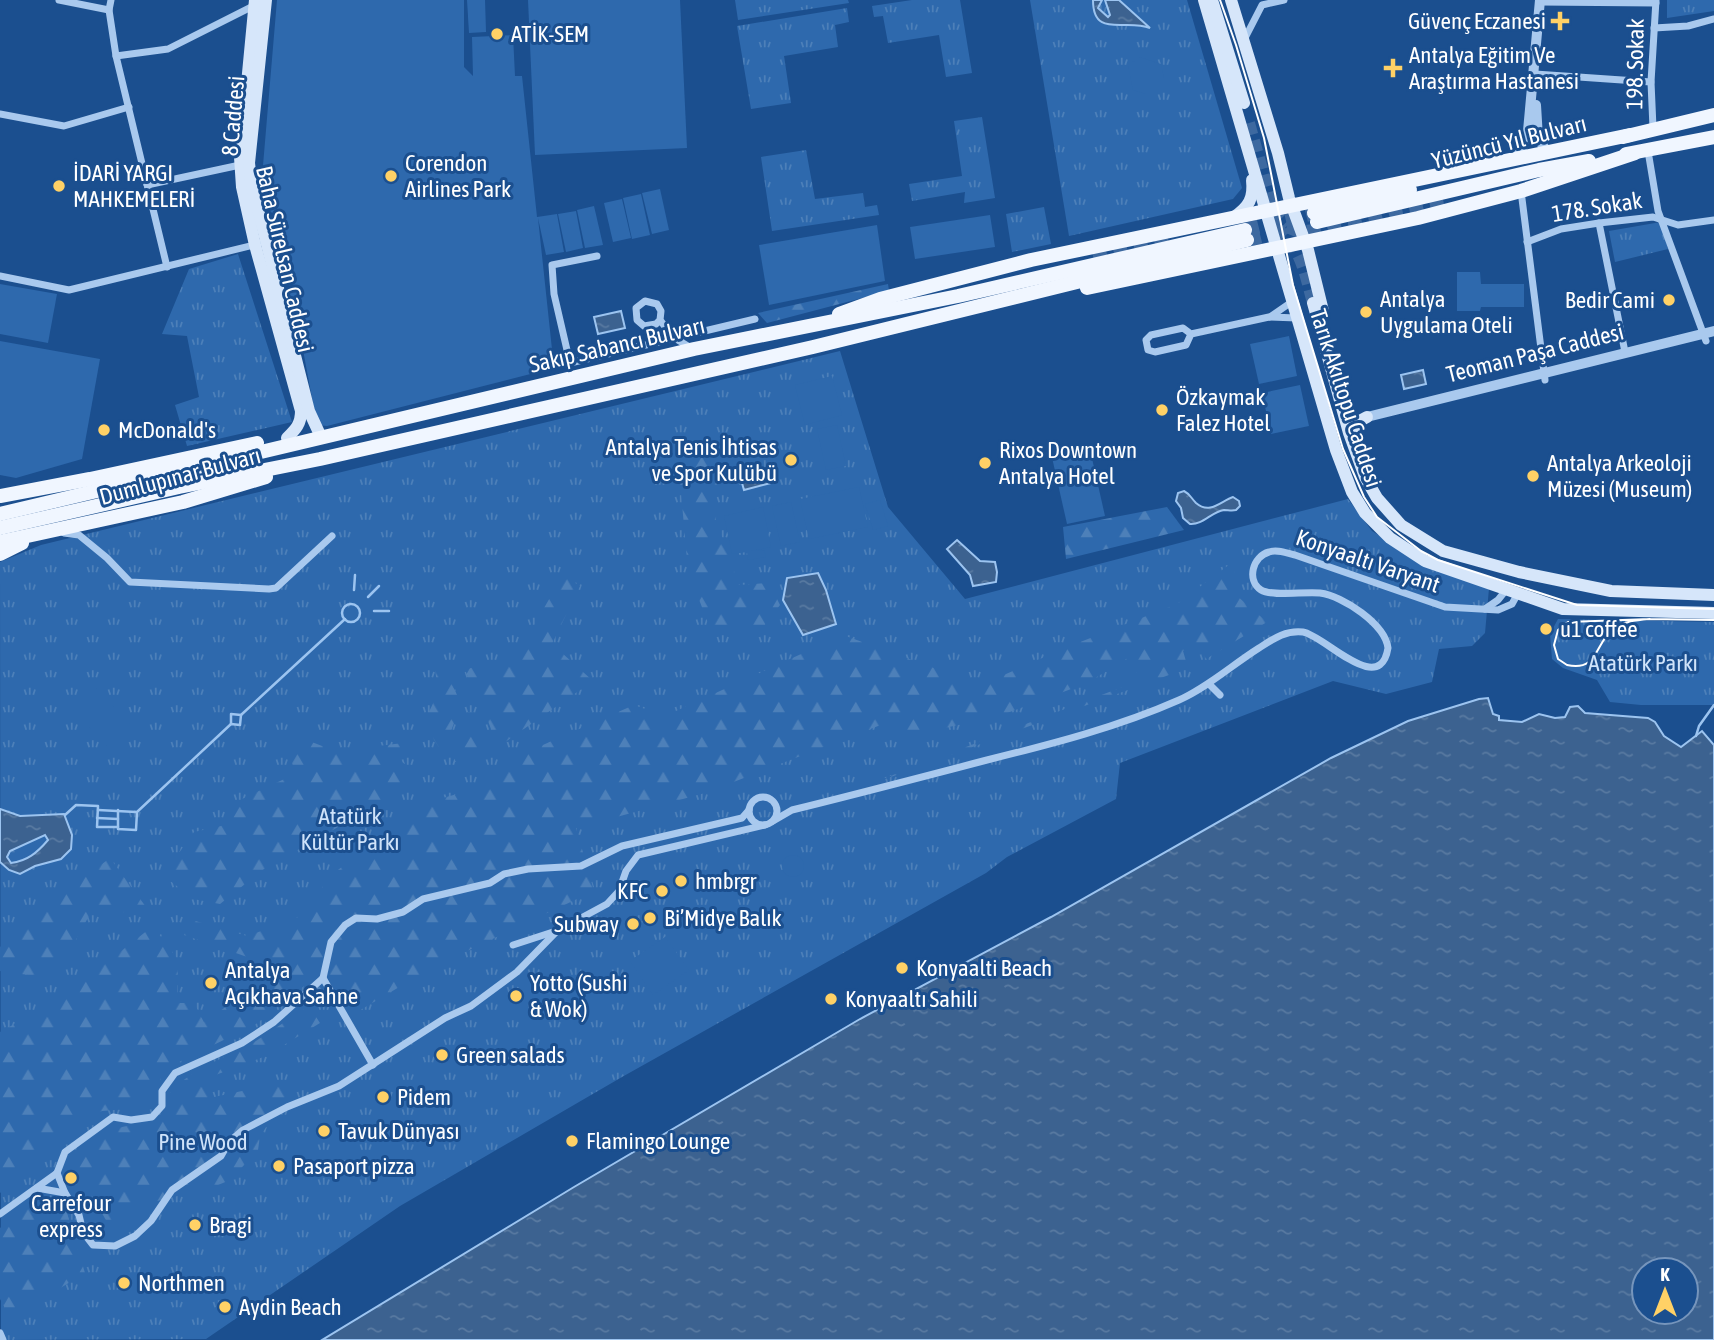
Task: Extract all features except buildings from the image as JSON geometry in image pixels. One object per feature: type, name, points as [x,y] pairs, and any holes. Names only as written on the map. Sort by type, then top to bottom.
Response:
[{"type":"main road","points":[[1203,0],[1266,211]]},
{"type":"main road","points":[[1212,0],[1249,123]]},
{"type":"main road","points":[[1231,0],[1285,180],[1291,191],[1316,211]]},
{"type":"main road","name":"Baha Sürelsan Caddesi","points":[[259,2],[240,165],[242,187],[261,244],[301,411],[298,428],[287,438]]},
{"type":"main road","name":"8 Caddesi","points":[[259,2],[249,163],[251,181],[261,244],[310,411],[321,437]]},
{"type":"main road","name":"Yüzüncü Yıl Bulvarı","points":[[1316,211],[1556,155],[1653,128],[1714,116]]},
{"type":"main road","points":[[785,332],[880,299],[1031,260],[1292,205],[1316,211],[1515,159],[1630,135]]},
{"type":"main road","name":"Yüzüncü Yıl Bulvarı","points":[[1316,211],[1714,137]]},
{"type":"main road","points":[[813,347],[927,325],[1418,218],[1521,191],[1642,152]]},
{"type":"main road","points":[[1450,201],[1642,152]]},
{"type":"main road","points":[[1229,220],[1247,207],[1253,195],[1250,155]]},
{"type":"main road","name":"Tarık Akıltopu Caddesi","points":[[1285,180],[1305,242],[1338,365],[1340,400]]},
{"type":"main road","name":"Tarık Akıltopu Caddesi","points":[[1266,211],[1339,457],[1358,503],[1390,538],[1425,562],[1573,611],[1714,613]]},
{"type":"main road","name":"Sakıp Sabancı Bulvarı","points":[[0,514],[693,350],[1246,235],[813,347],[320,459]]},
{"type":"main road","points":[[819,321],[1093,256]]},
{"type":"main road","points":[[1313,303],[1361,465]]},
{"type":"main road","points":[[1340,400],[1351,413],[1367,417]]},
{"type":"main road","points":[[1361,465],[1353,426],[1367,417]]},
{"type":"main road","points":[[0,496],[287,438],[321,437]]},
{"type":"main road","points":[[0,528],[179,487],[320,459]]},
{"type":"main road","name":"Dumlupınar Bulvarı","points":[[49,532],[183,502],[320,459]]},
{"type":"main road","name":"Tarık Akıltopu Caddesi","points":[[1361,465],[1387,512],[1424,541],[1455,556],[1601,589],[1643,594],[1714,595]]},
{"type":"main road","points":[[0,491],[37,489]]},
{"type":"main road","points":[[0,542],[49,532]]},
{"type":"main road","points":[[0,554],[49,532]]},
{"type":"main road","points":[[1511,592],[1519,572]]},
{"type":"street","points":[[58,0],[109,10]]},
{"type":"street","points":[[111,0],[109,10],[116,55],[167,267]]},
{"type":"street","points":[[1253,0],[1262,5],[1284,0]]},
{"type":"street","points":[[1515,159],[1528,131],[1540,1],[1656,2]]},
{"type":"street","points":[[116,55],[168,49],[259,2]]},
{"type":"street","name":"198. Sokak","points":[[1653,128],[1651,82],[1656,2]]},
{"type":"street","points":[[1244,40],[1262,5]]},
{"type":"street","points":[[1654,28],[1688,26],[1714,19]]},
{"type":"street","points":[[1535,74],[1651,82]]},
{"type":"street","points":[[1535,74],[1538,138],[1547,152]]},
{"type":"street","points":[[0,114],[64,126],[129,107]]},
{"type":"street","points":[[1642,152],[1661,220],[1707,335]]},
{"type":"street","points":[[147,185],[240,165]]},
{"type":"street","points":[[1521,191],[1544,376]]},
{"type":"street","name":"178. Sokak","points":[[1527,242],[1561,229],[1599,223],[1653,217],[1678,225],[1714,220]]},
{"type":"street","points":[[1599,223],[1625,352]]},
{"type":"street","points":[[0,276],[69,290],[261,244]]},
{"type":"street","points":[[597,256],[552,265],[554,294],[570,363],[755,319]]},
{"type":"street","points":[[1269,317],[1293,302]]},
{"type":"street","points":[[1191,334],[1186,345],[1155,352],[1148,350],[1146,340],[1151,335],[1183,328],[1191,334],[1269,317],[1297,318]]},
{"type":"street","points":[[660,320],[673,337],[693,350]]},
{"type":"street","name":"Teoman Paşa Caddesi","points":[[1367,417],[1544,376],[1625,352],[1707,335]]},
{"type":"street","points":[[662,357],[673,337]]},
{"type":"street","points":[[49,532],[79,535],[130,582],[269,589],[276,588],[332,536]]},
{"type":"street","name":"Konyaaltı Varyant","points":[[774,821],[792,810],[1060,742],[1169,704],[1209,684],[1283,634],[1301,632],[1314,635],[1362,667],[1372,667],[1385,658],[1388,648],[1383,633],[1369,619],[1338,598],[1320,593],[1269,592],[1258,587],[1253,577],[1254,565],[1260,556],[1271,551],[1295,555],[1445,607],[1484,609]]},
{"type":"street","points":[[1511,592],[1512,604],[1498,610],[1484,609],[1498,600],[1511,592]]},
{"type":"street","points":[[1209,684],[1220,695]]},
{"type":"street","points":[[0,1214],[57,1174],[65,1152],[113,1117],[131,1120],[152,1117],[162,1105],[162,1091],[175,1073],[242,1043],[274,1023],[323,978],[331,942],[345,925],[356,918],[377,919],[402,912],[423,899],[490,883],[504,874],[528,869],[581,866],[622,846],[742,818],[752,802],[759,797],[768,797],[784,809],[792,810]]},
{"type":"street","points":[[513,945],[557,931],[607,904],[619,891],[626,871],[638,855],[765,825],[774,821],[778,812],[775,803]]},
{"type":"street","points":[[749,810],[752,819],[765,825]]},
{"type":"street","points":[[57,1174],[79,1215],[83,1232],[93,1245],[115,1246],[135,1236],[151,1221],[172,1190],[221,1156],[229,1142],[243,1130],[287,1107],[339,1086],[445,1018],[478,1001],[517,972],[557,931]]},
{"type":"street","points":[[323,978],[373,1065]]},
{"type":"street","points":[[37,1188],[65,1193]]},
{"type":"street","points":[[0,1333],[3,1340]]},
{"type":"green space","points":[[277,0],[464,0],[464,67],[473,76],[472,37],[513,35],[515,76],[522,76],[537,217],[557,214],[564,252],[546,255],[538,218],[554,368],[327,426],[317,425],[298,323],[261,189]]},
{"type":"green space","points":[[467,0],[485,0],[486,32],[469,33]]},
{"type":"green space","points":[[528,0],[680,0],[687,148],[535,155]]},
{"type":"green space","points":[[735,0],[848,0],[849,3],[738,20]]},
{"type":"green space","points":[[912,0],[960,0],[972,73],[946,77],[939,35],[888,43],[883,16],[874,17],[872,6]]},
{"type":"green space","points":[[1030,0],[1187,0],[1242,188],[1233,199],[1069,236]]},
{"type":"green space","points":[[1667,0],[1714,0],[1714,11],[1667,18]]},
{"type":"green space","points":[[847,8],[849,22],[835,25],[838,47],[784,56],[791,103],[751,109],[737,26]]},
{"type":"green space","points":[[1139,57],[1161,64],[1164,78],[1146,94],[1133,90],[1128,66]]},
{"type":"green space","points":[[982,117],[995,198],[964,203],[965,192],[912,201],[909,184],[962,176],[954,121]]},
{"type":"green space","points":[[806,150],[815,199],[863,193],[865,207],[877,205],[879,215],[772,231],[761,157]]},
{"type":"green space","points":[[660,189],[669,230],[652,234],[642,193]]},
{"type":"green space","points":[[641,194],[650,235],[632,239],[623,198]]},
{"type":"green space","points":[[622,199],[631,238],[613,242],[604,203]]},
{"type":"green space","points":[[594,206],[603,245],[585,248],[577,210]]},
{"type":"green space","points":[[1044,207],[1051,244],[1012,252],[1006,214]]},
{"type":"green space","points":[[576,211],[583,248],[566,252],[558,214]]},
{"type":"green space","points":[[990,215],[995,247],[915,259],[910,227]]},
{"type":"green space","points":[[1661,222],[1668,249],[1615,262],[1609,231]]},
{"type":"green space","points":[[877,225],[885,281],[769,305],[759,245]]},
{"type":"green space","points":[[238,254],[292,422],[187,446],[175,405],[199,397],[187,336],[162,334],[189,269]]},
{"type":"green space","points":[[1457,272],[1480,272],[1481,284],[1524,284],[1524,307],[1481,307],[1480,311],[1457,311]]},
{"type":"green space","points":[[0,284],[57,294],[48,343],[0,334]]},
{"type":"green space","points":[[888,284],[889,291],[767,323],[758,313]]},
{"type":"green space","points":[[1289,336],[1297,376],[1259,384],[1250,344]]},
{"type":"green space","points":[[0,341],[100,359],[82,459],[16,478],[0,475]]},
{"type":"green space","name":"Atatürk Kültür Parkı","points":[[840,351],[888,507],[965,599],[1348,499],[1372,531],[1423,563],[1489,588],[1485,633],[1472,646],[1439,649],[1432,682],[1386,694],[1333,681],[1120,763],[1116,799],[1007,857],[986,873],[622,1077],[400,1206],[206,1339],[1,1340],[0,562],[41,545]]},
{"type":"green space","points":[[832,376],[842,415],[805,425],[795,385]]},
{"type":"green space","points":[[1300,385],[1309,426],[1271,434],[1262,393]]},
{"type":"green space","points":[[837,425],[846,466],[826,470],[817,429]]},
{"type":"green space","points":[[1089,445],[1105,516],[1067,524],[1051,453]]},
{"type":"green space","points":[[729,447],[733,463],[712,468],[708,452]]},
{"type":"green space","points":[[707,449],[717,470],[716,520],[739,585],[769,583],[780,605],[758,634],[710,628],[688,571],[680,481],[667,462]]},
{"type":"green space","points":[[859,487],[868,527],[809,539],[800,499]]},
{"type":"green space","points":[[880,500],[888,526],[873,530],[865,504]]},
{"type":"green space","points":[[791,502],[800,542],[781,546],[772,506]]},
{"type":"green space","points":[[763,507],[771,547],[751,551],[764,550],[766,557],[748,560],[747,552],[732,554],[724,516]]},
{"type":"green space","points":[[1167,507],[1184,530],[1066,559],[1063,527]]},
{"type":"green space","points":[[1234,561],[1236,595],[1267,622],[1206,659],[1198,643],[1183,651],[1188,668],[820,803],[1138,681],[1133,655],[1087,683],[999,716],[899,738],[891,721],[705,793],[576,828],[594,891],[433,967],[357,1012],[304,986],[256,1024],[169,1067],[140,1108],[102,1111],[79,1121],[34,1165],[0,1193],[0,1032],[60,999],[153,926],[178,960],[177,1003],[194,1003],[204,1022],[243,995],[256,976],[253,959],[184,935],[192,920],[247,936],[296,919],[334,873],[425,803],[482,787],[536,748],[634,705],[665,716],[843,635],[981,685],[1065,648],[1177,604]]},
{"type":"green space","points":[[563,575],[580,586],[552,644],[593,681],[498,747],[465,669],[497,664],[517,655]]},
{"type":"green space","name":"Atatürk Parkı","points":[[1558,619],[1714,622],[1714,705],[1641,705],[1610,702],[1597,680],[1563,668],[1552,659],[1550,634]]},
{"type":"green space","points":[[443,663],[461,704],[443,753],[434,740],[428,714],[438,693],[435,668]]},
{"type":"green space","points":[[96,688],[130,724],[107,746],[73,710]]},
{"type":"green space","points":[[468,712],[476,713],[480,754],[455,762],[457,736]]},
{"type":"green space","points":[[304,739],[335,751],[412,742],[396,758],[415,771],[400,792],[264,869],[220,904],[193,899],[163,875],[194,832],[230,824],[242,799],[295,774],[287,744]]},
{"type":"green space","points":[[45,834],[48,840],[36,852],[11,863],[7,857],[10,851]]},
{"type":"green space","points":[[793,855],[801,858],[804,866],[801,874],[793,877],[785,874],[782,866],[785,858]]},
{"type":"green space","points":[[110,858],[146,907],[107,916],[90,914],[72,947],[42,977],[0,971],[0,947],[54,900]]},
{"type":"green space","points":[[665,937],[689,970],[653,995],[630,961]]},
{"type":"green space","name":"Pine Wood","points":[[309,1006],[320,1023],[266,1056],[205,1079],[214,1097],[274,1084],[294,1086],[260,1136],[258,1150],[230,1180],[211,1188],[153,1202],[111,1229],[74,1164],[81,1151],[100,1135],[111,1130],[162,1121],[172,1088],[201,1068],[253,1043]]},
{"type":"green space","points":[[40,1198],[64,1204],[85,1273],[11,1318],[0,1299],[0,1228]]},
{"type":"water","points":[[1093,0],[1102,0],[1098,8],[1108,17],[1110,15],[1105,0],[1119,0],[1150,28],[1104,23],[1094,12]]},
{"type":"water","points":[[621,311],[625,328],[598,334],[594,317]]},
{"type":"water","points":[[1423,370],[1426,384],[1404,389],[1401,375]]},
{"type":"water","points":[[767,469],[771,483],[744,490],[740,476]]},
{"type":"water","points":[[1184,491],[1196,503],[1206,508],[1233,497],[1239,501],[1240,506],[1236,510],[1219,511],[1199,523],[1190,524],[1183,518],[1176,501],[1178,493]]},
{"type":"water","points":[[957,540],[980,561],[995,562],[996,582],[973,586],[970,575],[947,549]]},
{"type":"water","points":[[818,573],[836,624],[803,635],[783,600],[787,578]]},
{"type":"water","points":[[1488,698],[1493,714],[1499,716],[1499,720],[1522,722],[1539,714],[1555,718],[1565,717],[1570,707],[1578,706],[1585,713],[1648,718],[1655,722],[1664,736],[1681,747],[1702,731],[1714,745],[1714,1340],[322,1340],[574,1187],[860,1019],[1051,917],[1331,758],[1408,721]]},
{"type":"water","points":[[0,809],[20,816],[64,814],[72,835],[71,849],[61,859],[35,866],[20,874],[9,870],[0,862]],"holes":[[[45,835],[48,840],[27,858],[11,863],[7,857],[10,851]]]},
{"type":"waterway","points":[[354,590],[355,575]]},
{"type":"waterway","points":[[368,597],[379,586]]},
{"type":"waterway","points":[[351,604],[357,607],[360,613],[357,619],[351,622],[345,619],[342,613],[345,607],[351,604]]},
{"type":"waterway","points":[[374,611],[389,611]]},
{"type":"waterway","points":[[231,724],[231,714],[241,715],[345,619]]},
{"type":"waterway","points":[[1696,736],[1699,726],[1714,705]]},
{"type":"waterway","points":[[118,810],[118,829],[136,830],[137,812],[231,724],[240,725],[241,715]]},
{"type":"waterway","points":[[65,815],[76,805],[98,806],[97,827],[118,827]]},
{"type":"waterway","points":[[98,810],[136,812]]},
{"type":"waterway","points":[[97,818],[118,819]]},
{"type":"tunnel","points":[[1249,123],[1272,204],[1278,217],[1287,226]]},
{"type":"tunnel","points":[[1287,226],[1302,232],[1317,231],[1450,201]]},
{"type":"tunnel","points":[[1245,230],[1314,213]]},
{"type":"tunnel","points":[[1276,228],[1297,252],[1313,303]]},
{"type":"tunnel","points":[[1247,240],[1283,231]]},
{"type":"tunnel","points":[[1093,256],[1174,237]]},
{"type":"tram line","points":[[1220,0],[1264,138],[1293,285],[1343,449],[1364,497],[1377,517],[1421,551],[1438,560],[1577,605],[1714,609]]},
{"type":"tram line","points":[[1650,619],[1616,627],[1585,664],[1567,665],[1558,659],[1554,645],[1558,630],[1568,622],[1650,619],[1714,620]]},
{"type":"place","name":"Güvenç Eczanesi","points":[[1560,21]]},
{"type":"place","name":"ATİK-SEM","points":[[497,34]]},
{"type":"place","name":"Antalya Eğitim Ve Araştırma Hastanesi","points":[[1393,68]]},
{"type":"place","name":"Corendon Airlines Park","points":[[391,176]]},
{"type":"place","name":"İDARİ YARGI MAHKEMELERİ","points":[[59,186]]},
{"type":"place","name":"Bedir Cami","points":[[1669,300]]},
{"type":"place","name":"Antalya Uygulama Oteli","points":[[1366,312]]},
{"type":"place","name":"Özkaymak Falez Hotel","points":[[1162,410]]},
{"type":"place","name":"McDonald's","points":[[104,430]]},
{"type":"place","name":"Antalya Tenis İhtisas ve Spor Kulübü","points":[[791,460]]},
{"type":"place","name":"Rixos Downtown Antalya Hotel","points":[[985,463]]},
{"type":"place","name":"Antalya Arkeoloji Müzesi (Museum)","points":[[1533,476]]},
{"type":"place","name":"u1 coffee","points":[[1546,629]]},
{"type":"place","name":"hmbrgr","points":[[681,881]]},
{"type":"place","name":"KFC","points":[[662,891]]},
{"type":"place","name":"Bi’Midye Balık","points":[[650,918]]},
{"type":"place","name":"Subway","points":[[633,924]]},
{"type":"place","name":"Konyaalti Beach","points":[[902,968]]},
{"type":"place","name":"Antalya Açıkhava Sahne","points":[[211,983]]},
{"type":"place","name":"Yotto (Sushi & Wok)","points":[[516,996]]},
{"type":"place","name":"Konyaaltı Sahili","points":[[831,999]]},
{"type":"place","name":"Green salads","points":[[442,1055]]},
{"type":"place","name":"Pidem","points":[[383,1097]]},
{"type":"place","name":"Tavuk Dünyası","points":[[324,1131]]},
{"type":"place","name":"Flamingo Lounge","points":[[572,1141]]},
{"type":"place","name":"Pasaport pizza","points":[[279,1166]]},
{"type":"place","name":"Carrefour express","points":[[71,1178]]},
{"type":"place","name":"Bragi","points":[[195,1225]]},
{"type":"place","name":"Northmen","points":[[124,1283]]},
{"type":"place","name":"Aydin Beach","points":[[225,1307]]}]
